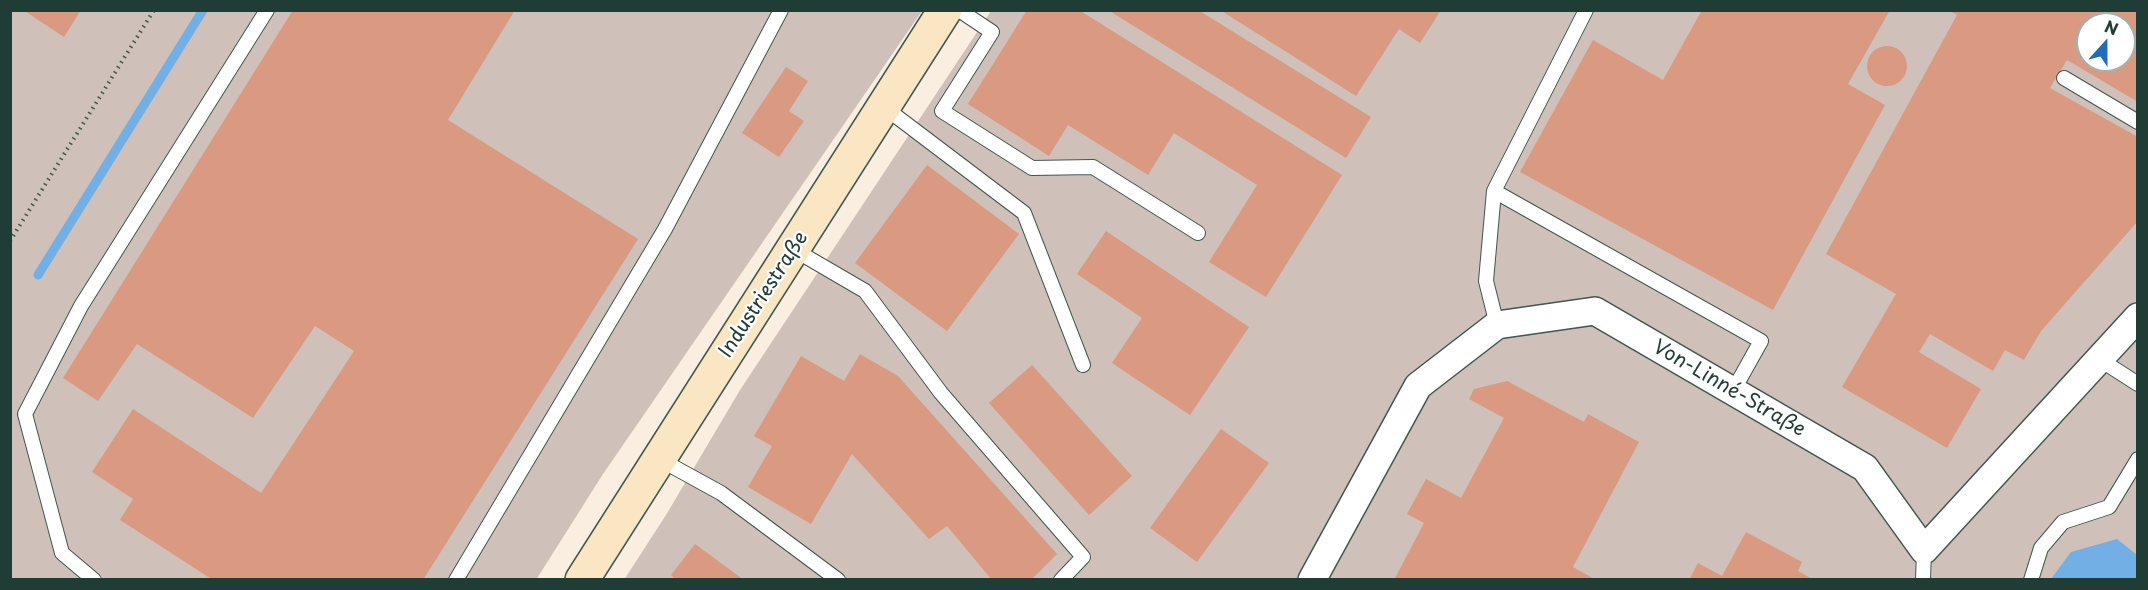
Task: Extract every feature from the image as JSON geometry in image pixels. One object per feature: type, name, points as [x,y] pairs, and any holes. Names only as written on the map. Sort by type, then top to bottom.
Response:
[{"type":"street","name":"Industriestraße","points":[[582,579],[945,10]]},
{"type":"street","name":"Von-Linné-Straße","points":[[1312,579],[1418,386],[1497,325],[1595,311],[1865,468],[1924,550]]},
{"type":"street","points":[[1924,550],[2138,317]]},
{"type":"lane","points":[[94,579],[62,552],[26,414],[81,306],[267,10]]},
{"type":"lane","points":[[456,579],[665,229],[781,10]]},
{"type":"lane","points":[[959,10],[992,32],[942,111],[1032,168],[1093,167],[1198,233]]},
{"type":"lane","points":[[1497,325],[1486,281],[1494,191],[1586,10]]},
{"type":"lane","points":[[2064,78],[2138,122]]},
{"type":"lane","points":[[884,107],[1024,213],[1083,365]]},
{"type":"lane","points":[[1494,191],[1761,341],[1733,391]]},
{"type":"lane","points":[[793,249],[865,291],[941,393],[1083,557],[1061,579]]},
{"type":"lane","points":[[2099,359],[2138,384]]},
{"type":"lane","points":[[659,459],[721,493],[838,579]]},
{"type":"lane","points":[[2031,579],[2041,548],[2062,522],[2109,507],[2138,459]]},
{"type":"lane","points":[[1923,579],[1924,550]]},
{"type":"path","points":[[10,241],[154,10]]},
{"type":"shaded area","points":[[10,11],[922,11],[603,474],[536,580],[11,579]]},
{"type":"shaded area","points":[[991,11],[2137,11],[2137,579],[624,580],[666,515],[740,390]]},
{"type":"water","points":[[2117,539],[2137,555],[2137,579],[2051,579],[2071,552]]},
{"type":"building","points":[[23,10],[81,10],[64,37]]},
{"type":"building","points":[[293,10],[515,10],[448,120],[638,239],[423,580],[213,580],[120,520],[133,499],[92,472],[133,409],[261,493],[354,351],[315,326],[253,418],[137,344],[98,401],[63,378]]},
{"type":"building","points":[[1027,10],[1079,10],[1342,175],[1266,297],[1209,262],[1257,185],[1174,133],[1148,175],[1068,125],[1049,156],[968,104]]},
{"type":"building","points":[[1108,10],[1198,10],[1371,117],[1346,158]]},
{"type":"building","points":[[1220,10],[1441,10],[1420,43],[1399,29],[1356,96]]},
{"type":"building","points":[[1702,10],[1890,10],[1848,84],[1885,105],[1773,310],[1520,172],[1593,40],[1663,80]]},
{"type":"building","points":[[1948,10],[2138,10],[2138,102],[2087,72],[2136,72],[2136,12],[2076,12],[2076,65],[2067,60],[2050,88],[2138,137],[2138,221],[2041,331],[2024,360],[2005,350],[1993,371],[1930,334],[1919,352],[1981,389],[1947,448],[1842,387],[1896,294],[1826,254],[1957,15]]},
{"type":"building","points":[[1887,46],[1895,47],[1901,52],[1906,58],[1906,74],[1901,80],[1895,85],[1887,86],[1879,85],[1873,80],[1868,74],[1867,66],[1868,58],[1873,52],[1879,47]]},
{"type":"building","points":[[786,67],[808,81],[789,111],[804,121],[779,157],[742,133]]},
{"type":"building","points":[[927,165],[1019,234],[947,331],[855,263]]},
{"type":"building","points":[[1106,231],[1249,327],[1190,415],[1112,363],[1142,318],[1077,274]]},
{"type":"building","points":[[860,354],[898,376],[1057,554],[1031,580],[992,580],[947,526],[929,539],[852,454],[811,524],[748,487],[772,446],[754,436],[801,356],[844,381]]},
{"type":"building","points":[[1032,365],[1132,476],[1089,515],[989,403]]},
{"type":"building","points":[[1507,381],[1584,422],[1588,414],[1639,442],[1573,567],[1596,580],[1394,580],[1424,523],[1407,514],[1426,479],[1461,498],[1504,418],[1469,399],[1474,389]]},
{"type":"building","points":[[1221,429],[1269,463],[1197,562],[1150,528]]},
{"type":"building","points":[[1746,532],[1802,562],[1798,571],[1814,580],[1689,580],[1698,563],[1722,576]]},
{"type":"building","points":[[695,544],[744,580],[676,580],[671,575]]},
{"type":"waterway","points":[[38,275],[203,10]]}]
